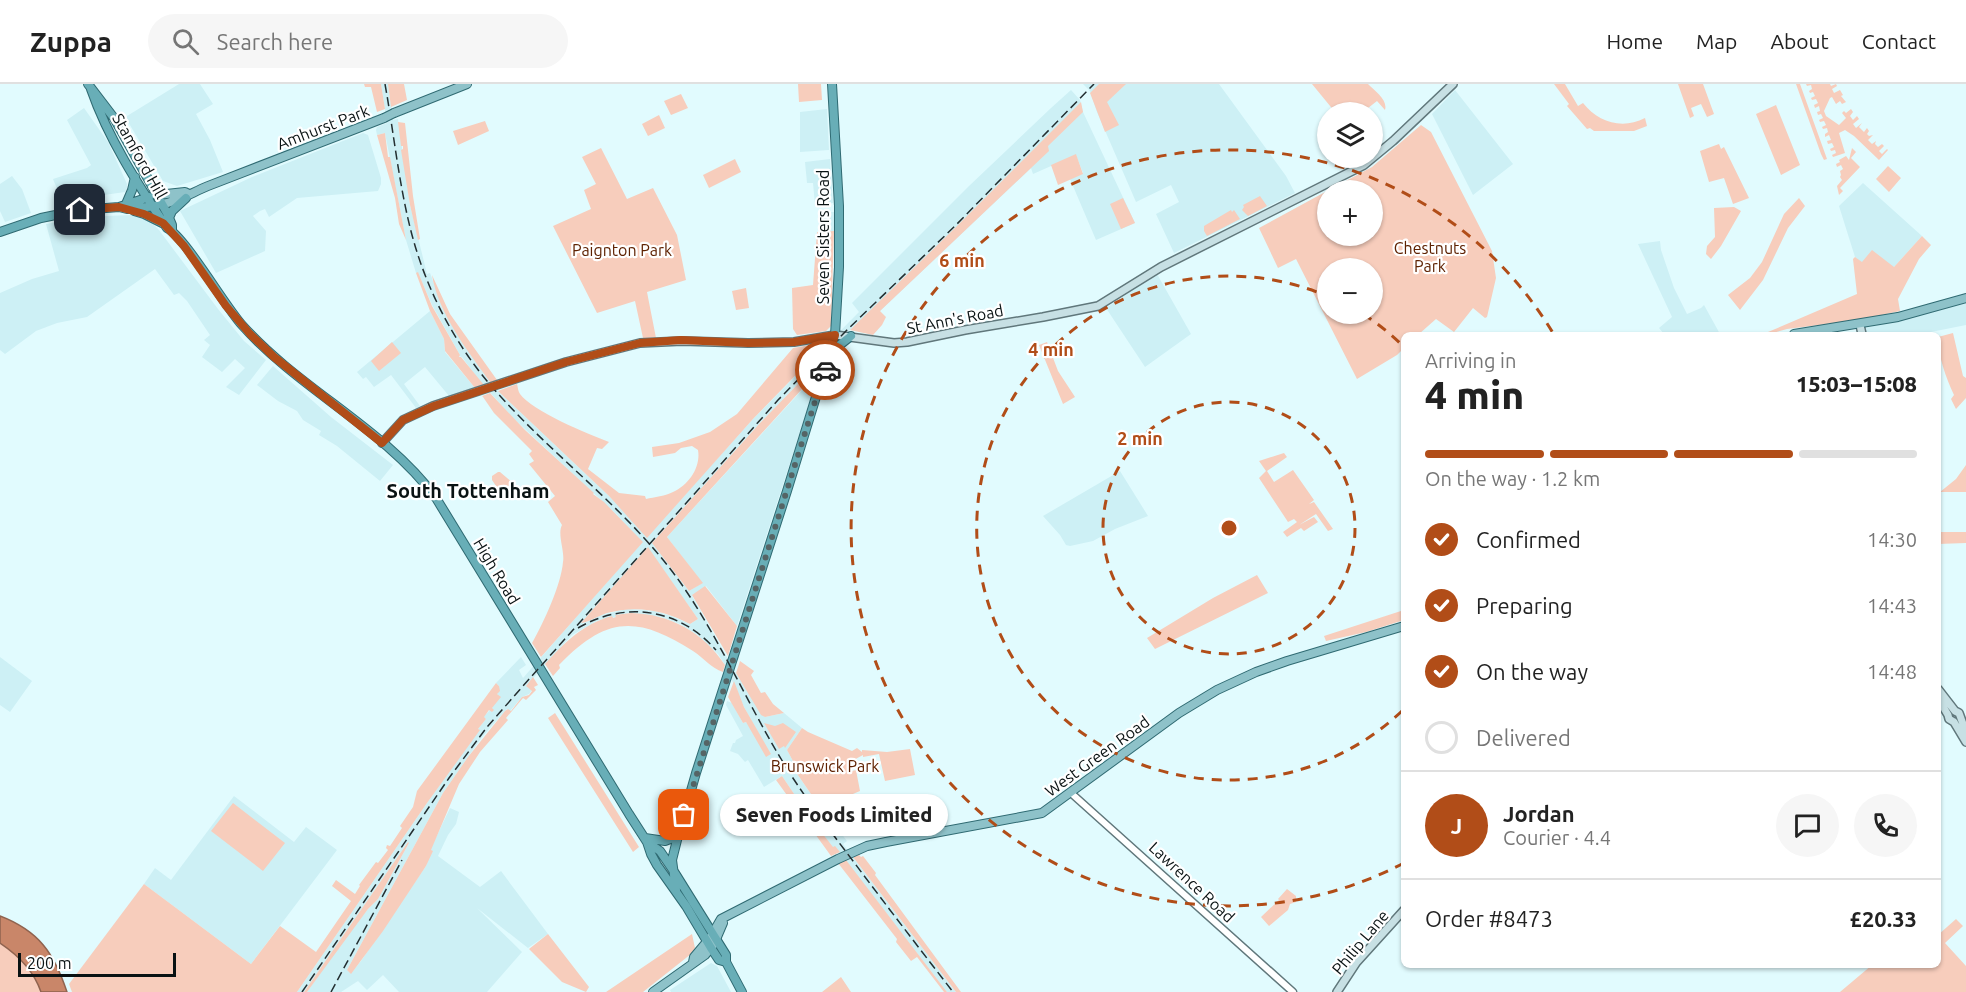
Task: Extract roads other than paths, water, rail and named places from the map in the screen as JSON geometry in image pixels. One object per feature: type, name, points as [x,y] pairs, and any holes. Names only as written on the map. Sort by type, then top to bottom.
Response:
[{"type":"highway","name":"Seven Sisters Road","points":[[673,870],[673,855],[696,773],[835,335],[839,267],[839,206],[832,84]]},
{"type":"highway","name":"Stamford Hill","points":[[90,86],[110,113],[162,204],[167,228],[172,231],[232,314],[274,357]]},
{"type":"highway","name":"Stamford Hill","points":[[90,86],[119,149],[147,198],[166,221]]},
{"type":"highway","points":[[119,149],[128,144]]},
{"type":"highway","points":[[124,207],[135,177]]},
{"type":"highway","points":[[124,207],[157,195]]},
{"type":"highway","points":[[124,207],[166,221],[174,209],[188,196]]},
{"type":"highway","points":[[0,232],[61,213],[162,204]]},
{"type":"highway","points":[[831,352],[851,336]]},
{"type":"highway","name":"High Road","points":[[274,357],[382,443],[419,476],[441,505],[645,840]]},
{"type":"highway","points":[[645,840],[665,841],[678,836]]},
{"type":"highway","points":[[645,840],[656,848],[673,870],[726,955],[726,962],[742,992]]},
{"type":"highway","points":[[645,840],[656,863],[676,890],[709,945],[719,960],[726,962]]},
{"type":"highway","points":[[673,870],[676,890]]},
{"type":"main road","name":"Amhurst Park","points":[[162,204],[188,196],[467,84]]},
{"type":"main road","name":"St Ann's Road","points":[[382,443],[403,420],[434,406],[566,362],[640,343],[681,340],[748,343],[794,342],[835,335],[894,343],[907,342],[1098,306],[1161,267],[1364,165],[1453,84]]},
{"type":"main road","name":"Amhurst Park","points":[[157,195],[184,192],[188,196]]},
{"type":"main road","points":[[1809,332],[1898,318],[1966,298]]},
{"type":"main road","points":[[1860,325],[1862,332]]},
{"type":"main road","name":"West Green Road","points":[[709,945],[724,922],[733,914],[813,871],[860,849],[899,839],[1042,813],[1179,713],[1216,690],[1287,661],[1401,627]]},
{"type":"main road","points":[[1941,694],[1966,742]]},
{"type":"main road","points":[[1941,701],[1966,732]]},
{"type":"main road","name":"Philip Lane","points":[[1337,992],[1356,963],[1401,913]]},
{"type":"main road","points":[[652,992],[702,958],[709,945]]},
{"type":"street","name":"Lawrence Road","points":[[1071,793],[1293,992]]},
{"type":"railway","points":[[385,84],[400,179],[412,235],[436,301],[459,342],[501,397],[639,532],[680,582],[709,628],[797,784],[953,992]]},
{"type":"railway","points":[[302,992],[449,778],[487,727],[778,400],[956,225],[1094,84]]},
{"type":"railway","points":[[578,628],[596,619],[615,614],[652,613],[686,625],[716,650]]},
{"type":"railway","points":[[331,992],[402,860]]},
{"type":"place","name":"Seven Foods Limited","points":[[684,815]]},
{"type":"district","name":"South Tottenham","points":[[468,490]]},
{"type":"park label","name":"Paignton Park","points":[[622,250]]},
{"type":"park label","name":"Chestnuts Park","points":[[1430,257]]},
{"type":"park label","name":"Brunswick Park","points":[[825,766]]}]
